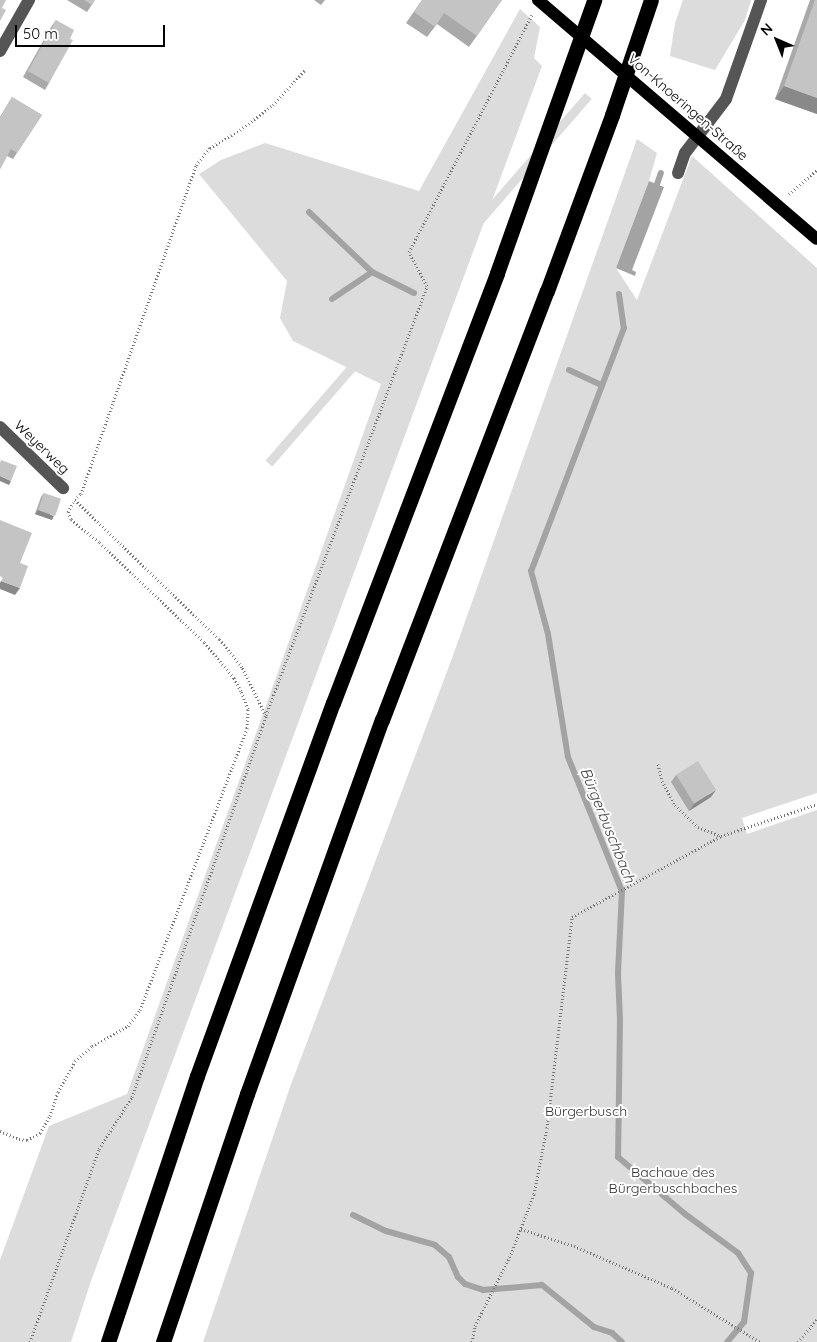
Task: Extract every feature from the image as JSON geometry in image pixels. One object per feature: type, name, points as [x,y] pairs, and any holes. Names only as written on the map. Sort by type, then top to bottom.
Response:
[{"type":"highway","points":[[108,1342],[214,1030],[333,703],[497,273],[594,0]]},
{"type":"highway","points":[[163,1342],[240,1113],[382,720],[489,444],[612,115],[651,0]]},
{"type":"main road","name":"Von-Knoeringen-Straße","points":[[539,1],[699,136],[817,239]]},
{"type":"street","points":[[0,51],[29,0]]},
{"type":"street","points":[[678,173],[685,153],[726,99],[761,0]]},
{"type":"street","name":"Weyerweg","points":[[0,428],[63,488]]},
{"type":"path","points":[[30,1342],[99,1150],[132,1097],[266,716],[426,286],[409,252],[539,1]]},
{"type":"path","points":[[0,1131],[19,1139],[28,1140],[40,1133],[50,1116],[58,1092],[75,1061],[92,1046],[128,1026],[140,1010],[247,728],[248,709],[234,678],[204,642],[100,542],[70,519],[68,512],[70,505],[81,494],[196,165],[210,148],[266,112],[305,70]]},
{"type":"path","points":[[778,205],[817,170]]},
{"type":"path","points":[[63,488],[219,639],[242,667],[266,716]]},
{"type":"path","points":[[658,764],[662,781],[675,806],[698,827],[720,836]]},
{"type":"path","points":[[472,1342],[476,1326],[511,1254],[534,1194],[546,1128],[572,916],[720,836],[817,804]]},
{"type":"path","points":[[521,1229],[574,1246],[672,1288],[760,1342]]},
{"type":"path","points":[[798,1342],[817,1319]]},
{"type":"green space","points":[[683,0],[751,0],[745,20],[715,70],[670,56],[675,23]]},
{"type":"green space","points":[[520,9],[540,27],[534,58],[542,66],[91,1281],[71,1342],[0,1342],[0,1260],[49,1126],[127,1094],[381,384],[293,341],[280,318],[287,281],[199,174],[221,160],[265,143],[419,191]]},
{"type":"green space","points":[[585,93],[592,99],[272,466],[265,461]]},
{"type":"green space","name":"Bürgerbusch","points":[[637,139],[657,153],[649,181],[616,268],[637,300],[692,156],[817,268],[817,793],[742,818],[747,834],[817,810],[817,1342],[203,1342],[290,1087],[451,661]]},
{"type":"shaded area","points":[[649,181],[664,187],[632,270],[636,272],[635,276],[616,268]]},
{"type":"building","points":[[0,0],[6,0],[2,8],[6,10],[0,21]]},
{"type":"building","points":[[84,0],[95,0],[92,5]]},
{"type":"building","points":[[422,0],[502,0],[477,36],[444,13],[435,27],[414,12]]},
{"type":"building","points":[[815,0],[817,0],[817,98],[784,86]]},
{"type":"building","points":[[56,20],[74,30],[70,39],[73,40],[49,83],[28,71]]},
{"type":"building","points":[[12,97],[42,115],[17,153],[11,149],[0,169],[0,118]]},
{"type":"building","points":[[1,460],[17,466],[11,481],[0,476]]},
{"type":"building","points":[[44,493],[61,499],[55,516],[38,510]]},
{"type":"building","points":[[0,520],[32,533],[20,563],[28,566],[20,588],[1,581],[3,578],[0,576]]},
{"type":"building","points":[[698,761],[716,790],[694,804],[676,775]]},
{"type":"waterway","name":"Bürgerbuschbach","points":[[655,190],[661,173]]},
{"type":"waterway","name":"Bürgerbuschbach","points":[[309,212],[372,272],[414,293]]},
{"type":"waterway","name":"Bürgerbuschbach","points":[[332,299],[372,272]]},
{"type":"waterway","name":"Bürgerbuschbach","points":[[619,294],[624,328],[531,571],[548,634],[568,757],[622,891],[618,974],[620,1020],[618,1157],[685,1214],[738,1253],[751,1273],[744,1322],[727,1342]]},
{"type":"waterway","name":"Bürgerbuschbach","points":[[569,370],[601,385]]},
{"type":"waterway","points":[[353,1215],[386,1231],[435,1245],[449,1257],[458,1277],[465,1284],[483,1290],[542,1285],[594,1327],[612,1333],[622,1342]]},
{"type":"park label","name":"Bachaue des Bürgerbuschbaches","points":[[673,1180]]}]
